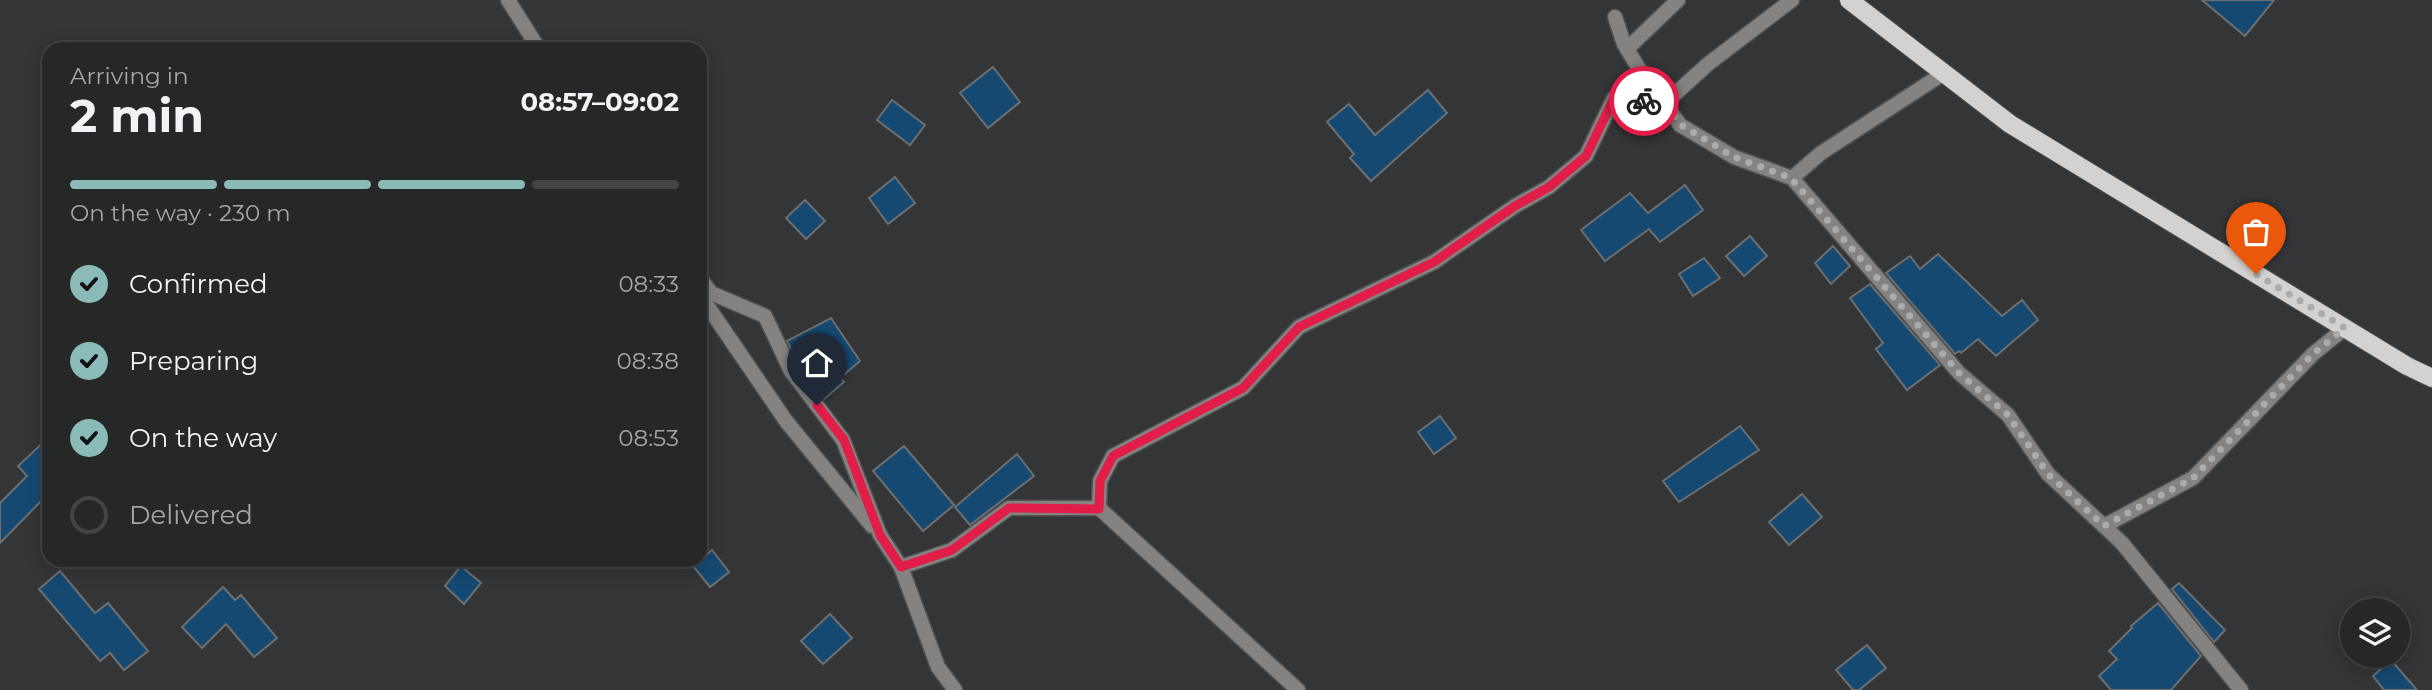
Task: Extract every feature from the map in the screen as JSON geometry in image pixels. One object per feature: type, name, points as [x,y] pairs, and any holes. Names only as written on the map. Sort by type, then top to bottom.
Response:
[{"type":"main road","points":[[1849,0],[2010,124],[2432,378]]},
{"type":"street","points":[[508,0],[535,42]]},
{"type":"street","points":[[1627,49],[1678,0]]},
{"type":"street","points":[[1099,509],[1100,481],[1113,456],[1243,388],[1299,327],[1434,262],[1515,206],[1549,187],[1586,156],[1614,98],[1662,103],[1792,0]]},
{"type":"street","points":[[1615,18],[1617,29],[1627,49],[1662,103],[1681,125],[1734,157],[1791,178],[1959,373],[2008,415],[2048,474],[2104,526],[2186,618],[2241,690]]},
{"type":"street","points":[[1791,178],[1821,153],[1944,73]]},
{"type":"street","points":[[707,288],[711,293],[765,316],[791,371],[844,440],[880,535]]},
{"type":"street","points":[[707,305],[786,421],[880,535],[901,567],[938,667],[955,690]]},
{"type":"street","points":[[2104,526],[2193,478],[2313,354],[2345,328]]},
{"type":"street","points":[[901,567],[952,550],[1009,508],[1099,509],[1298,690]]},
{"type":"building","points":[[2202,0],[2274,0],[2245,36]]},
{"type":"building","points":[[993,67],[1020,102],[988,128],[960,93]]},
{"type":"building","points":[[1428,90],[1447,113],[1371,181],[1350,158],[1354,154],[1327,122],[1349,104],[1375,135]]},
{"type":"building","points":[[892,100],[925,125],[910,145],[877,120]]},
{"type":"building","points":[[895,177],[915,203],[888,224],[869,198]]},
{"type":"building","points":[[1685,185],[1703,210],[1660,242],[1649,229],[1605,261],[1581,230],[1630,193],[1648,213]]},
{"type":"building","points":[[805,200],[825,221],[806,239],[786,218]]},
{"type":"building","points":[[1750,236],[1767,256],[1744,276],[1726,256]]},
{"type":"building","points":[[1833,246],[1850,266],[1831,284],[1815,263]]},
{"type":"building","points":[[1938,254],[2002,316],[2022,300],[2038,320],[1996,356],[1978,339],[1961,353],[1959,351],[1955,354],[1886,273],[1910,256],[1920,269]]},
{"type":"building","points":[[1704,258],[1720,278],[1693,296],[1679,274]]},
{"type":"building","points":[[1870,284],[1940,365],[1907,390],[1876,349],[1883,343],[1850,298]]},
{"type":"building","points":[[831,318],[860,361],[840,378],[844,382],[824,399],[799,366],[787,341]]},
{"type":"building","points":[[1440,416],[1456,438],[1434,454],[1418,432]]},
{"type":"building","points":[[1740,426],[1759,450],[1679,502],[1663,481]]},
{"type":"building","points":[[42,444],[42,500],[0,543],[0,503],[27,476],[18,466]]},
{"type":"building","points":[[904,446],[954,505],[923,531],[873,471]]},
{"type":"building","points":[[1017,454],[1034,476],[970,525],[955,507]]},
{"type":"building","points":[[1802,494],[1822,517],[1789,545],[1769,522]]},
{"type":"building","points":[[712,550],[729,572],[710,587],[694,567],[707,567],[707,554]]},
{"type":"building","points":[[460,567],[481,583],[464,604],[445,586]]},
{"type":"building","points":[[60,571],[95,613],[108,603],[148,651],[124,670],[110,653],[100,661],[39,589]]},
{"type":"building","points":[[2179,583],[2225,630],[2214,642],[2172,589]]},
{"type":"building","points":[[223,587],[235,600],[241,595],[277,638],[254,657],[226,624],[202,648],[182,627]]},
{"type":"building","points":[[2158,603],[2201,656],[2171,690],[2111,690],[2099,676],[2117,659],[2109,651],[2131,626]]},
{"type":"building","points":[[830,614],[852,638],[823,664],[801,641]]},
{"type":"building","points":[[1867,645],[1886,668],[1859,690],[1853,690],[1836,670]]},
{"type":"building","points":[[2382,668],[2398,668],[2417,690],[2384,690],[2373,676]]},
{"type":"way so far","points":[[1644,101],[1665,103],[1681,125],[1734,157],[1791,178],[1959,373],[2008,415],[2048,474],[2104,526],[2193,478],[2313,354],[2345,328],[2256,274]]},
{"type":"route","points":[[817,405],[844,440],[880,535],[901,567],[952,550],[1009,508],[1099,509],[1100,481],[1113,456],[1243,388],[1299,327],[1434,262],[1515,206],[1549,187],[1586,156],[1614,98],[1644,101]]}]
